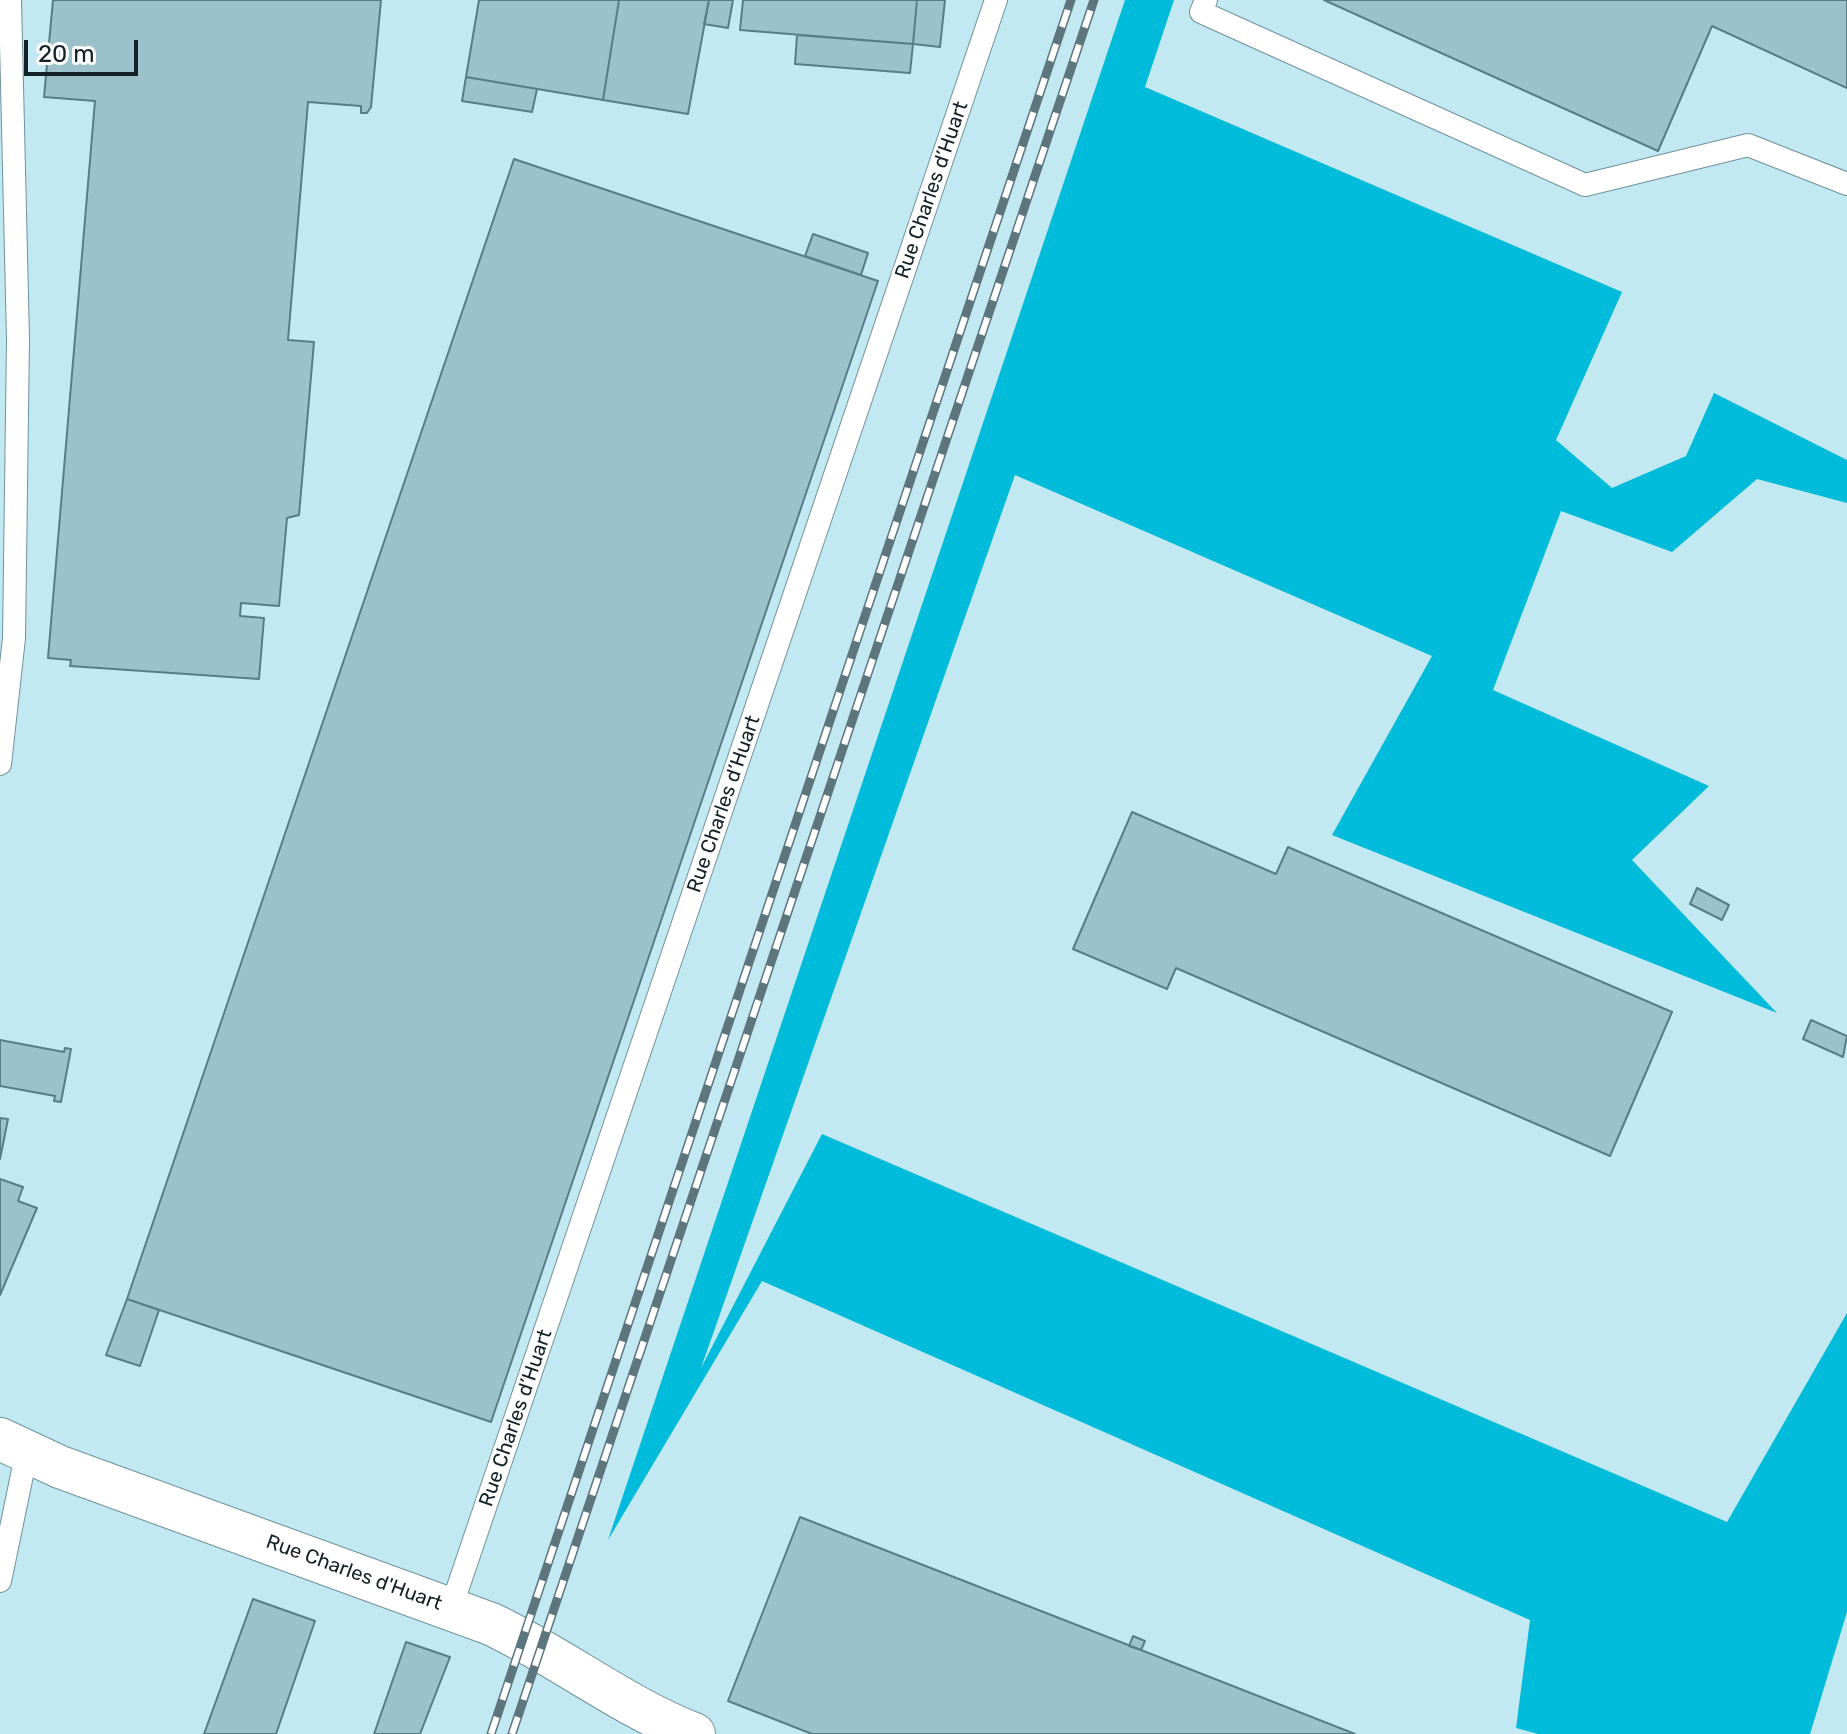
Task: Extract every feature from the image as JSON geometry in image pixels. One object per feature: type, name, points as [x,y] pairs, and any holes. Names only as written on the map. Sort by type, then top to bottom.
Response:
[{"type":"street","name":"Rue Charles d'Huart","points":[[13,1445],[136,1495],[451,1608],[532,1644],[654,1719],[694,1734]]},
{"type":"lane","points":[[0,764],[14,638],[16,528],[18,339],[10,0]]},
{"type":"lane","name":"Rue Charles d’Huart","points":[[451,1608],[996,0]]},
{"type":"lane","points":[[1206,0],[1201,12],[1585,185],[1748,145],[1847,184]]},
{"type":"lane","points":[[0,1581],[13,1445]]},
{"type":"shaded area","points":[[1125,0],[1174,0],[1145,87],[1622,292],[1556,440],[1612,488],[1686,456],[1714,393],[1847,460],[1847,503],[1757,479],[1672,552],[1561,511],[1493,690],[1709,786],[1632,860],[1777,1013],[1332,835],[1432,656],[1015,475],[701,1368],[822,1134],[1727,1522],[1847,1313],[1847,1612],[1810,1734],[1538,1734],[1516,1728],[1530,1620],[762,1281],[608,1540]]},
{"type":"building","points":[[53,0],[381,0],[371,107],[367,113],[361,113],[361,106],[308,102],[288,340],[314,342],[299,515],[287,518],[279,606],[241,603],[240,616],[264,618],[259,679],[70,666],[71,660],[48,658],[95,101],[44,97]]},
{"type":"building","points":[[479,0],[619,0],[603,100],[466,77]]},
{"type":"building","points":[[619,0],[709,0],[688,114],[603,100]]},
{"type":"building","points":[[709,0],[733,0],[728,28],[704,24]]},
{"type":"building","points":[[743,0],[917,0],[913,44],[740,30]]},
{"type":"building","points":[[917,0],[945,0],[940,47],[913,44]]},
{"type":"building","points":[[1324,0],[1847,0],[1847,88],[1712,26],[1658,151]]},
{"type":"building","points":[[797,35],[913,44],[910,73],[795,64]]},
{"type":"building","points":[[466,77],[537,89],[532,112],[462,101]]},
{"type":"building","points":[[514,159],[878,281],[491,1422],[127,1299]]},
{"type":"building","points":[[813,234],[868,253],[861,275],[805,256]]},
{"type":"building","points":[[1132,812],[1276,874],[1288,847],[1672,1012],[1610,1156],[1176,968],[1167,989],[1073,949]]},
{"type":"building","points":[[1697,888],[1729,905],[1722,920],[1690,904]]},
{"type":"building","points":[[1811,1020],[1847,1036],[1843,1057],[1803,1039]]},
{"type":"building","points":[[0,1040],[64,1052],[65,1048],[71,1049],[61,1102],[54,1101],[55,1096],[0,1086]]},
{"type":"building","points":[[0,1118],[8,1119],[0,1159]]},
{"type":"building","points":[[0,1179],[23,1187],[18,1201],[37,1208],[0,1295]]},
{"type":"building","points":[[127,1299],[159,1310],[140,1366],[106,1355]]},
{"type":"building","points":[[800,1517],[1355,1734],[812,1734],[728,1701]]},
{"type":"building","points":[[253,1599],[315,1621],[276,1734],[204,1734]]},
{"type":"building","points":[[1133,1636],[1145,1641],[1141,1650],[1129,1646]]},
{"type":"building","points":[[406,1642],[450,1657],[420,1734],[374,1734]]},
{"type":"railway","points":[[491,1734],[1071,0]]},
{"type":"railway","points":[[512,1734],[1094,0]]}]
